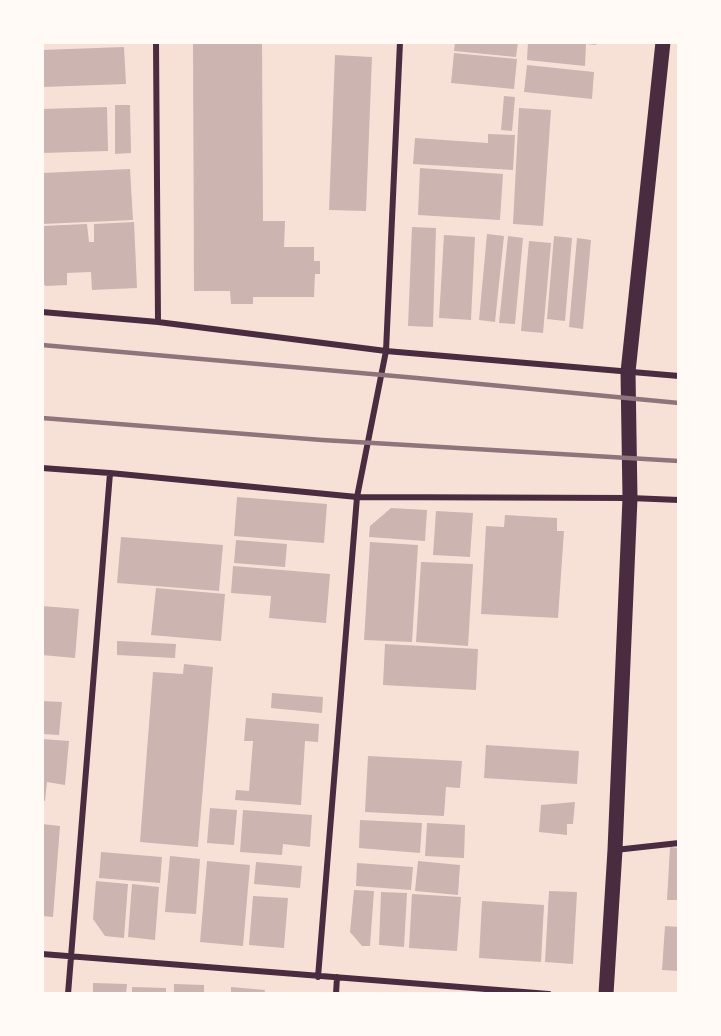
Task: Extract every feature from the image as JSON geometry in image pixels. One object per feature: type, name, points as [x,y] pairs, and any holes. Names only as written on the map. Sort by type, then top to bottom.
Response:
[{"type":"main road","points":[[606,994],[615,850],[630,498],[628,372],[663,42]]},
{"type":"street","points":[[156,42],[158,322]]},
{"type":"street","points":[[318,977],[357,497],[386,351],[400,42]]},
{"type":"street","points":[[42,312],[158,322],[386,351],[679,376]]},
{"type":"street","points":[[42,468],[357,497],[679,500]]},
{"type":"street","points":[[68,994],[110,473]]},
{"type":"street","points":[[615,850],[679,843]]},
{"type":"street","points":[[42,954],[549,994]]},
{"type":"street","points":[[336,994],[337,977]]},
{"type":"building","points":[[193,42],[262,42],[263,221],[285,221],[284,247],[314,247],[314,261],[320,261],[320,274],[315,274],[314,297],[253,297],[253,304],[231,304],[230,291],[194,291]]},
{"type":"building","points":[[455,42],[518,42],[516,57],[454,51]]},
{"type":"building","points":[[528,42],[597,42],[596,45],[586,44],[585,66],[527,60]]},
{"type":"building","points":[[124,47],[126,84],[42,87],[42,50]]},
{"type":"building","points":[[454,53],[517,59],[514,89],[451,83]]},
{"type":"building","points":[[335,55],[372,57],[366,211],[329,210]]},
{"type":"building","points":[[527,65],[594,72],[592,99],[524,92]]},
{"type":"building","points":[[504,96],[515,97],[512,131],[501,130]]},
{"type":"building","points":[[115,105],[130,105],[131,153],[115,154]]},
{"type":"building","points":[[107,107],[108,151],[42,153],[42,109]]},
{"type":"building","points":[[519,108],[551,110],[543,226],[513,224]]},
{"type":"building","points":[[488,134],[515,135],[513,170],[413,164],[415,138],[488,143]]},
{"type":"building","points":[[420,168],[503,174],[500,220],[418,215]]},
{"type":"building","points":[[130,169],[133,220],[42,224],[42,173]]},
{"type":"building","points":[[134,222],[137,288],[92,290],[91,272],[67,273],[67,285],[46,286],[42,283],[42,226],[87,224],[89,242],[94,242],[94,224]]},
{"type":"building","points":[[412,227],[436,228],[433,327],[408,326]]},
{"type":"building","points":[[487,234],[504,236],[495,322],[479,320]]},
{"type":"building","points":[[444,235],[475,237],[471,320],[439,318]]},
{"type":"building","points":[[508,236],[523,238],[515,324],[499,323]]},
{"type":"building","points":[[554,236],[572,238],[565,321],[547,319]]},
{"type":"building","points":[[577,238],[591,240],[583,329],[569,327]]},
{"type":"building","points":[[529,241],[551,243],[543,333],[521,331]]},
{"type":"building","points":[[237,497],[327,504],[324,543],[234,536]]},
{"type":"building","points":[[391,508],[427,510],[425,541],[369,537],[370,526]]},
{"type":"building","points":[[436,511],[473,513],[470,557],[433,555]]},
{"type":"building","points":[[505,515],[557,518],[557,531],[564,531],[558,618],[481,614],[486,526],[504,527]]},
{"type":"building","points":[[121,537],[223,545],[219,591],[117,583]]},
{"type":"building","points":[[236,540],[287,544],[285,567],[234,563]]},
{"type":"building","points":[[370,542],[418,545],[412,642],[364,640]]},
{"type":"building","points":[[421,562],[473,564],[468,646],[416,642]]},
{"type":"building","points":[[233,566],[330,574],[326,623],[269,618],[271,596],[231,593]]},
{"type":"building","points":[[156,588],[225,594],[221,641],[151,635]]},
{"type":"building","points":[[42,606],[79,609],[75,658],[42,655]]},
{"type":"building","points":[[117,641],[176,644],[175,658],[117,655]]},
{"type":"building","points":[[385,644],[478,649],[476,690],[383,685]]},
{"type":"building","points":[[184,664],[213,667],[198,847],[140,842],[153,672],[183,674]]},
{"type":"building","points":[[272,693],[323,697],[322,713],[271,708]]},
{"type":"building","points":[[42,701],[62,702],[59,735],[42,734]]},
{"type":"building","points":[[246,718],[319,724],[318,742],[305,741],[301,805],[235,800],[236,790],[249,791],[253,741],[244,741]]},
{"type":"building","points":[[42,739],[69,741],[65,785],[47,782],[45,801],[42,800]]},
{"type":"building","points":[[486,745],[579,751],[577,784],[484,778]]},
{"type":"building","points":[[368,756],[462,761],[460,788],[446,787],[444,816],[365,812]]},
{"type":"building","points":[[575,802],[573,824],[567,824],[567,835],[539,832],[541,805]]},
{"type":"building","points":[[210,808],[237,810],[234,845],[207,843]]},
{"type":"building","points":[[243,810],[312,815],[310,847],[283,844],[282,855],[240,852]]},
{"type":"building","points":[[360,820],[422,823],[420,853],[359,848]]},
{"type":"building","points":[[427,823],[465,825],[464,858],[425,856]]},
{"type":"building","points":[[42,824],[60,826],[53,917],[42,916]]},
{"type":"building","points":[[670,847],[679,848],[679,900],[667,900]]},
{"type":"building","points":[[101,852],[162,857],[160,883],[99,878]]},
{"type":"building","points":[[170,856],[200,859],[196,914],[165,912]]},
{"type":"building","points":[[207,861],[250,865],[243,946],[200,942]]},
{"type":"building","points":[[418,861],[460,865],[458,895],[415,891]]},
{"type":"building","points":[[256,862],[302,866],[300,888],[254,884]]},
{"type":"building","points":[[357,863],[413,867],[411,890],[356,886]]},
{"type":"building","points":[[96,881],[128,884],[124,938],[105,936],[93,919]]},
{"type":"building","points":[[132,884],[159,887],[155,940],[128,937]]},
{"type":"building","points":[[354,890],[374,891],[370,946],[362,946],[350,932]]},
{"type":"building","points":[[549,891],[577,892],[573,964],[545,962]]},
{"type":"building","points":[[381,892],[407,893],[404,947],[379,945]]},
{"type":"building","points":[[412,894],[461,897],[457,951],[409,948]]},
{"type":"building","points":[[253,896],[288,898],[284,948],[249,945]]},
{"type":"building","points":[[482,901],[544,905],[541,962],[479,958]]},
{"type":"building","points":[[665,926],[679,927],[679,971],[662,970]]},
{"type":"building","points":[[93,983],[127,984],[126,994],[93,994]]},
{"type":"building","points":[[174,984],[204,985],[204,994],[174,994]]},
{"type":"building","points":[[132,987],[166,988],[166,994],[132,994]]},
{"type":"building","points":[[231,987],[265,990],[264,994],[231,994]]},
{"type":"railway","points":[[42,345],[679,403]]},
{"type":"railway","points":[[42,418],[322,440],[679,461]]}]
